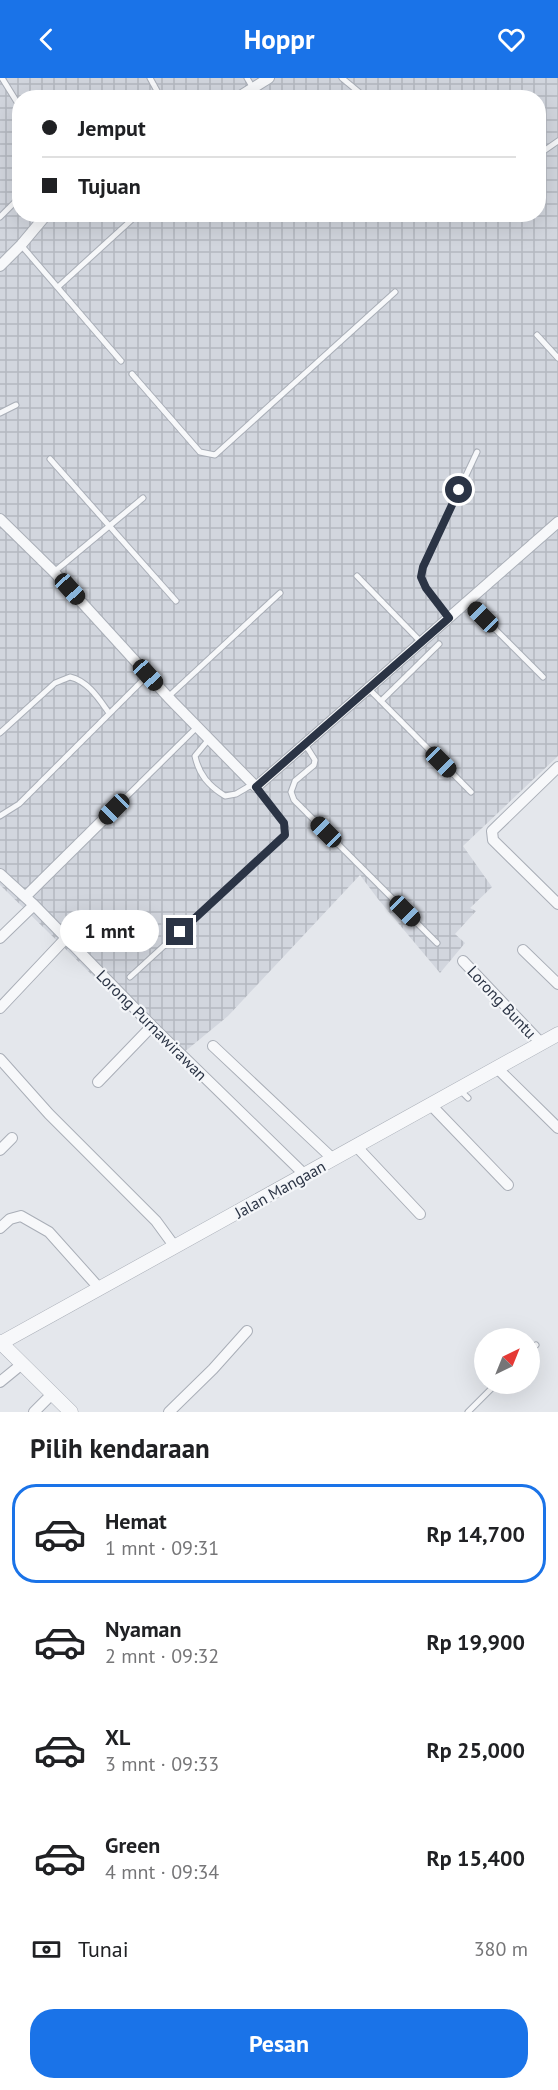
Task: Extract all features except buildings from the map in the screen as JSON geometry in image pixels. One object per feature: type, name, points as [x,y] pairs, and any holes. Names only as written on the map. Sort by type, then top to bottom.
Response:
[{"type":"street","points":[[250,83],[269,78]]},
{"type":"street","points":[[0,266],[40,222]]},
{"type":"street","points":[[0,519],[54,572],[168,697],[254,785],[305,744],[558,522]]},
{"type":"street","points":[[558,767],[492,831],[493,840],[558,904]]},
{"type":"street","points":[[0,938],[30,901],[114,809]]},
{"type":"street","name":"Lorong Purnawirawan","points":[[0,874],[30,901],[152,1026],[305,1175]]},
{"type":"street","points":[[0,1008],[66,938]]},
{"type":"street","points":[[523,950],[558,984]]},
{"type":"street","name":"Lorong Buntu","points":[[463,961],[541,1043]]},
{"type":"street","points":[[98,1082],[152,1026]]},
{"type":"street","name":"Jalan Mangaan","points":[[1,1343],[431,1105],[463,1094],[497,1068],[558,1034]]},
{"type":"street","points":[[213,1046],[333,1160]]},
{"type":"street","points":[[0,1059],[49,1114],[156,1221],[175,1247]]},
{"type":"street","points":[[497,1068],[558,1128]]},
{"type":"street","points":[[431,1105],[508,1185]]},
{"type":"street","points":[[0,1150],[12,1138]]},
{"type":"street","points":[[356,1146],[420,1214]]},
{"type":"street","points":[[0,1228],[10,1219],[21,1216],[40,1226],[49,1232],[100,1289]]},
{"type":"street","points":[[170,1412],[247,1331]]},
{"type":"street","points":[[1,1343],[71,1412]]},
{"type":"street","points":[[0,1382],[22,1364]]},
{"type":"street","points":[[34,1412],[52,1394]]},
{"type":"lane","points":[[2,78],[12,94]]},
{"type":"lane","points":[[342,78],[356,90]]},
{"type":"lane","points":[[0,217],[12,205]]},
{"type":"lane","points":[[58,287],[129,222]]},
{"type":"lane","points":[[21,245],[121,361]]},
{"type":"lane","points":[[132,374],[200,452],[215,455],[395,292]]},
{"type":"lane","points":[[537,335],[558,358]]},
{"type":"lane","points":[[0,412],[16,405]]},
{"type":"lane","points":[[449,618],[426,588],[421,577],[423,567],[477,452]]},
{"type":"lane","points":[[50,459],[176,601]]},
{"type":"lane","points":[[54,572],[143,498]]},
{"type":"lane","points":[[357,576],[421,642]]},
{"type":"lane","points":[[168,697],[280,593]]},
{"type":"lane","points":[[467,602],[543,677]]},
{"type":"lane","points":[[381,701],[439,644]]},
{"type":"lane","points":[[0,816],[19,804],[148,675]]},
{"type":"lane","points":[[0,733],[56,684],[70,677],[82,682],[110,713]]},
{"type":"lane","points":[[368,688],[471,792]]},
{"type":"lane","points":[[114,809],[198,727]]},
{"type":"lane","points":[[130,977],[285,835],[284,823],[254,785],[236,794],[225,796],[211,787],[201,774],[195,756],[209,739]]},
{"type":"lane","points":[[305,744],[315,760],[314,765],[295,781],[291,792],[294,800],[436,943]]},
{"type":"lane","points":[[468,1412],[486,1394]]},
{"type":"shaded area","points":[[0,78],[558,78],[558,756],[463,846],[492,887],[470,908],[476,911],[455,934],[465,943],[440,973],[360,875],[228,1016],[177,1058],[0,885]]},
{"type":"route","points":[[180,932],[285,835],[284,823],[256,787],[449,618],[426,588],[421,577],[423,567],[459,490]]}]
